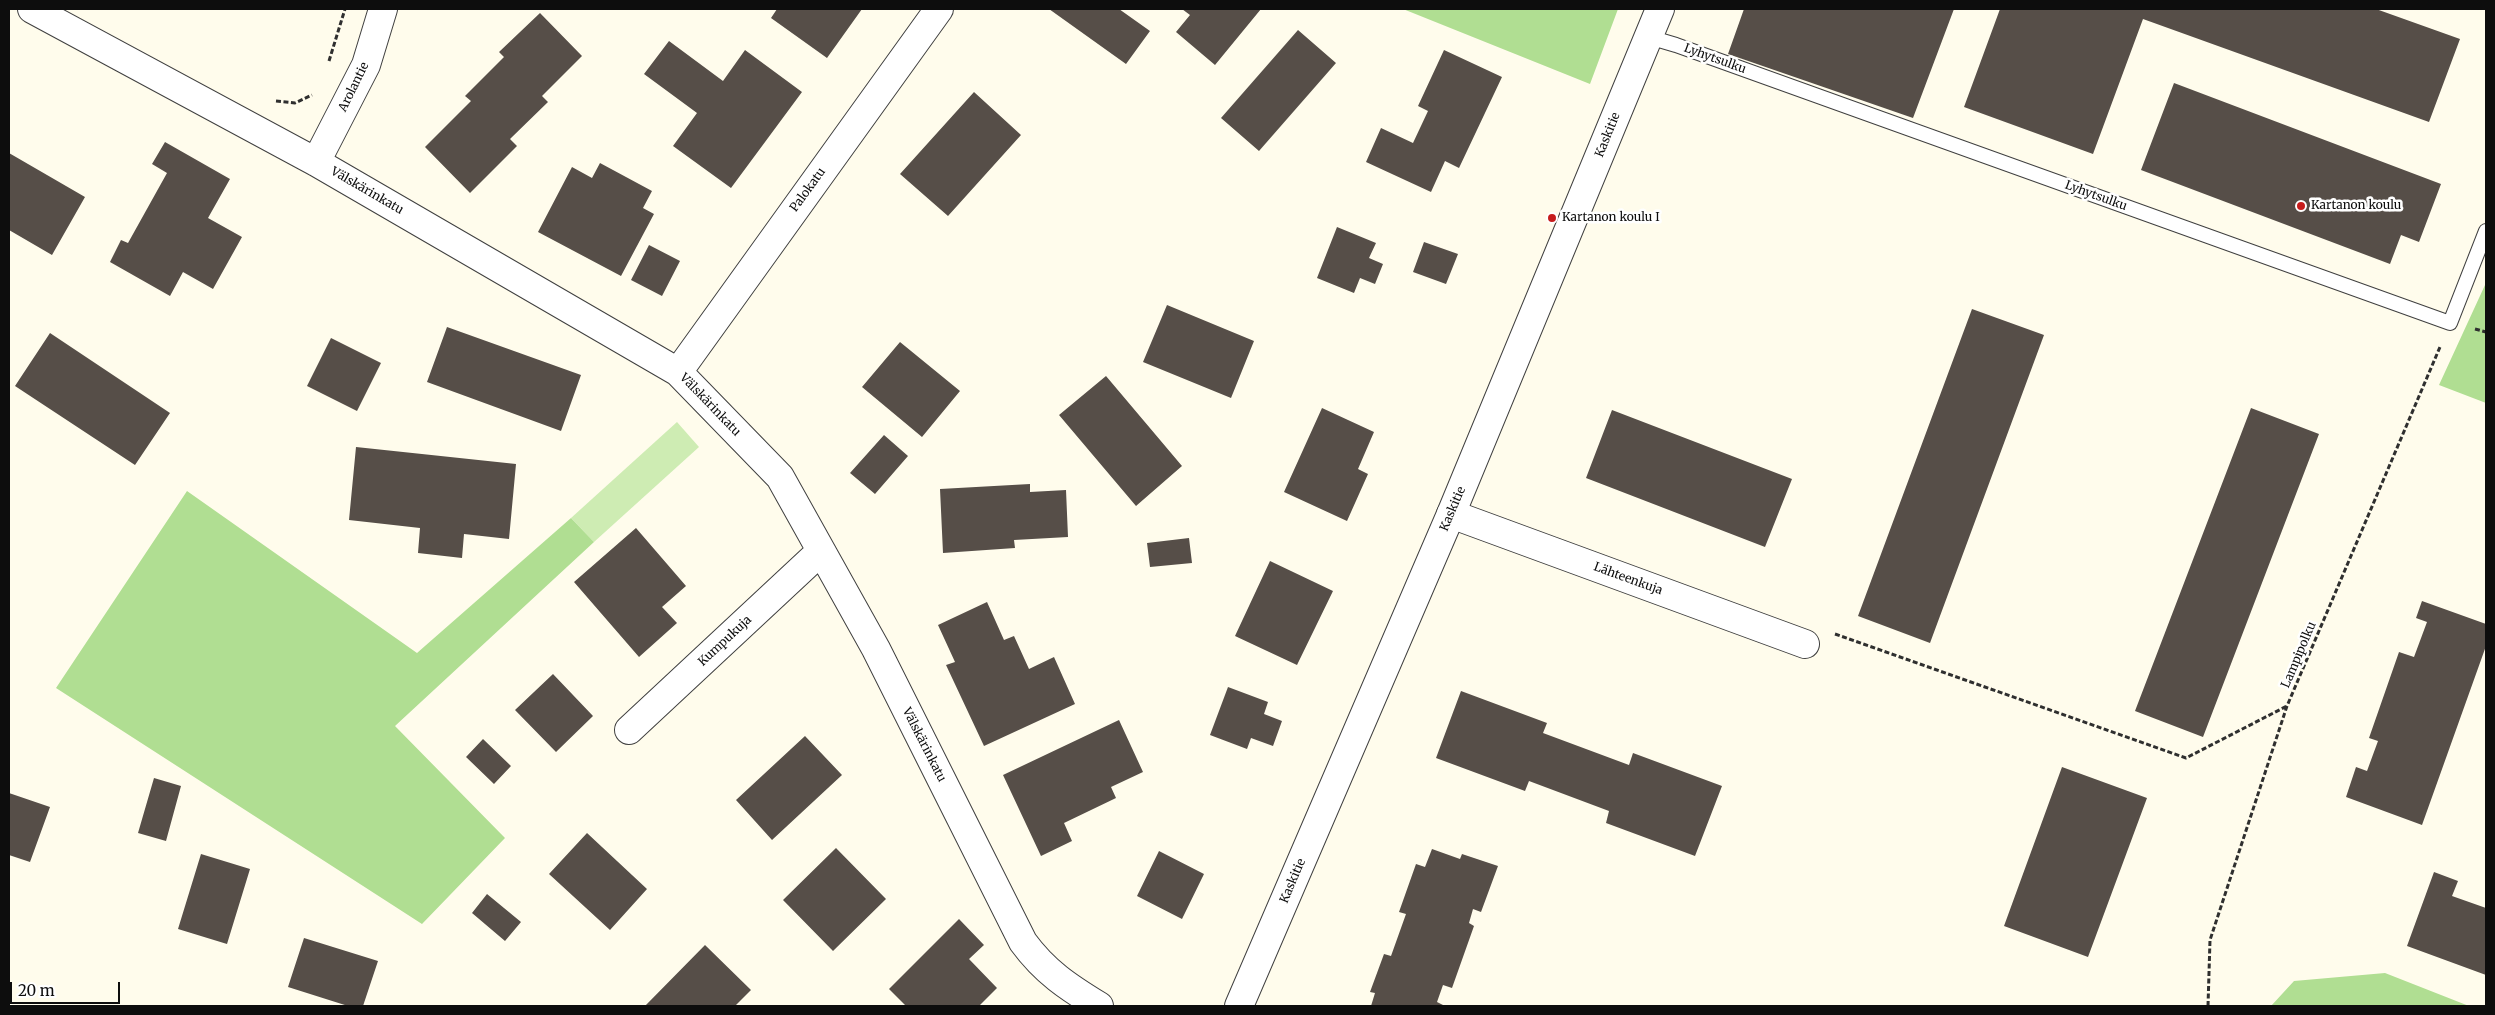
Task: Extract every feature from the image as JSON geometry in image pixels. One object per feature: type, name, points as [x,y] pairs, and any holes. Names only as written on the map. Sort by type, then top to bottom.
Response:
[{"type":"street","name":"Välskärinkatu","points":[[32,9],[316,162],[678,372],[780,477],[876,649],[1022,942],[1039,964],[1061,982],[1099,1006]]},
{"type":"street","name":"Arolantie","points":[[316,162],[366,65],[383,9]]},
{"type":"street","name":"Palokatu","points":[[678,372],[939,9]]},
{"type":"street","name":"Kaskitie","points":[[1239,1006],[1452,514],[1660,9]]},
{"type":"street","name":"Lähteenkuja","points":[[1452,514],[1805,644]]},
{"type":"street","name":"Kumpukuja","points":[[628,730],[821,551]]},
{"type":"lane","name":"Lyhytsulku","points":[[1649,37],[2450,323]]},
{"type":"lane","points":[[2450,323],[2486,231]]},
{"type":"path","points":[[327,64],[345,9]]},
{"type":"path","points":[[267,100],[296,103],[316,92]]},
{"type":"path","name":"Lampipolku","points":[[2208,1006],[2210,940],[2287,706],[2450,323]]},
{"type":"path","points":[[1805,644],[1829,632],[2186,758],[2287,706]]},
{"type":"green space","points":[[1403,9],[1618,9],[1590,84]]},
{"type":"green space","points":[[2486,285],[2486,403],[2439,385]]},
{"type":"green space","points":[[677,422],[699,447],[594,542],[571,518]]},
{"type":"green space","points":[[187,491],[417,653],[571,518],[594,542],[395,726],[505,838],[422,924],[56,688]]},
{"type":"green space","points":[[2385,973],[2469,1006],[2271,1006],[2294,981]]},
{"type":"building","points":[[777,9],[862,9],[827,58],[771,18]]},
{"type":"building","points":[[1049,9],[1119,9],[1150,31],[1126,64]]},
{"type":"building","points":[[1182,9],[1261,9],[1215,65],[1176,32],[1190,15]]},
{"type":"building","points":[[1744,9],[1954,9],[1913,118],[1728,54]]},
{"type":"building","points":[[2000,9],[2376,9],[2460,39],[2429,122],[2143,19],[2093,154],[1964,107]]},
{"type":"building","points":[[540,13],[582,56],[542,96],[548,102],[510,139],[517,146],[470,193],[425,147],[471,101],[465,96],[504,57],[499,52]]},
{"type":"building","points":[[1298,30],[1336,63],[1259,151],[1221,118]]},
{"type":"building","points":[[669,41],[723,81],[745,50],[802,92],[731,188],[673,146],[697,113],[644,74]]},
{"type":"building","points":[[1444,50],[1502,77],[1459,168],[1445,161],[1431,192],[1366,162],[1381,128],[1413,143],[1428,111],[1418,106]]},
{"type":"building","points":[[2174,83],[2441,184],[2419,242],[2401,235],[2390,264],[2141,170]]},
{"type":"building","points":[[974,92],[1021,135],[948,216],[900,174]]},
{"type":"building","points":[[165,142],[230,179],[208,218],[242,237],[213,289],[183,272],[170,296],[110,262],[121,240],[128,243],[167,173],[152,164]]},
{"type":"building","points":[[9,153],[85,197],[52,255],[9,230]]},
{"type":"building","points":[[600,163],[652,191],[643,208],[654,214],[621,276],[538,232],[572,167],[592,178]]},
{"type":"building","points":[[1337,227],[1376,243],[1369,258],[1383,264],[1375,284],[1360,278],[1354,293],[1317,278]]},
{"type":"building","points":[[1424,242],[1458,254],[1446,284],[1413,272]]},
{"type":"building","points":[[649,245],[680,261],[662,296],[631,280]]},
{"type":"building","points":[[1167,305],[1254,341],[1231,398],[1143,362]]},
{"type":"building","points":[[1972,309],[2044,335],[1930,643],[1858,616]]},
{"type":"building","points":[[447,327],[581,375],[561,431],[427,382]]},
{"type":"building","points":[[50,333],[170,413],[135,465],[15,386]]},
{"type":"building","points":[[331,338],[381,363],[357,411],[307,386]]},
{"type":"building","points":[[900,342],[960,391],[922,437],[862,387]]},
{"type":"building","points":[[1106,376],[1182,466],[1136,506],[1059,415]]},
{"type":"building","points":[[1322,408],[1374,432],[1358,469],[1368,474],[1347,521],[1284,492]]},
{"type":"building","points":[[2251,408],[2319,434],[2203,737],[2135,711]]},
{"type":"building","points":[[1612,410],[1792,479],[1765,547],[1586,478]]},
{"type":"building","points":[[884,435],[908,456],[875,494],[850,473]]},
{"type":"building","points":[[356,447],[516,464],[509,539],[464,534],[462,558],[418,553],[420,528],[349,520]]},
{"type":"building","points":[[1030,484],[1030,492],[1066,490],[1068,537],[1014,540],[1015,548],[943,553],[940,489]]},
{"type":"building","points":[[636,528],[686,586],[662,607],[677,623],[639,657],[574,582]]},
{"type":"building","points":[[1189,538],[1192,563],[1150,567],[1147,543]]},
{"type":"building","points":[[1270,561],[1333,591],[1297,665],[1235,636]]},
{"type":"building","points":[[2422,601],[2486,624],[2486,646],[2422,825],[2346,797],[2356,767],[2367,771],[2378,741],[2369,738],[2399,652],[2414,657],[2427,622],[2416,618]]},
{"type":"building","points":[[987,602],[1004,640],[1014,636],[1029,669],[1054,657],[1075,704],[984,746],[946,665],[955,662],[938,625]]},
{"type":"building","points":[[553,674],[593,716],[556,752],[515,710]]},
{"type":"building","points":[[1228,687],[1268,702],[1264,714],[1282,721],[1273,746],[1251,738],[1247,749],[1210,735]]},
{"type":"building","points":[[1461,691],[1547,723],[1543,733],[1629,765],[1633,753],[1722,786],[1695,856],[1606,823],[1609,811],[1529,781],[1525,791],[1436,758]]},
{"type":"building","points":[[1119,720],[1143,772],[1111,787],[1116,798],[1064,823],[1072,841],[1041,856],[1003,775]]},
{"type":"building","points":[[805,736],[842,775],[772,840],[736,800]]},
{"type":"building","points":[[483,739],[511,766],[494,784],[466,757]]},
{"type":"building","points":[[2062,767],[2147,798],[2088,957],[2004,926]]},
{"type":"building","points":[[154,778],[181,786],[166,841],[138,833]]},
{"type":"building","points":[[9,793],[50,807],[30,862],[9,855]]},
{"type":"building","points":[[587,833],[647,889],[610,930],[549,874]]},
{"type":"building","points":[[836,848],[886,899],[833,951],[783,900]]},
{"type":"building","points":[[1432,849],[1460,859],[1462,854],[1498,866],[1481,912],[1473,909],[1469,923],[1474,926],[1452,988],[1443,985],[1437,1002],[1445,1006],[1371,1006],[1375,993],[1370,992],[1384,954],[1391,956],[1406,914],[1399,912],[1416,864],[1425,867]]},
{"type":"building","points":[[1159,851],[1204,874],[1182,919],[1137,896]]},
{"type":"building","points":[[201,854],[250,869],[227,944],[178,929]]},
{"type":"building","points":[[2434,872],[2458,881],[2452,896],[2486,908],[2486,975],[2407,946]]},
{"type":"building","points":[[487,894],[521,922],[505,941],[472,913]]},
{"type":"building","points":[[959,919],[984,945],[969,959],[997,988],[979,1006],[906,1006],[889,989]]},
{"type":"building","points":[[304,938],[378,961],[363,1006],[348,1006],[288,987]]},
{"type":"building","points":[[705,945],[751,990],[735,1006],[645,1006]]},
{"type":"place","name":"Kartanon koulu","points":[[2301,206]]},
{"type":"place","name":"Kartanon koulu I","points":[[1552,218]]}]
